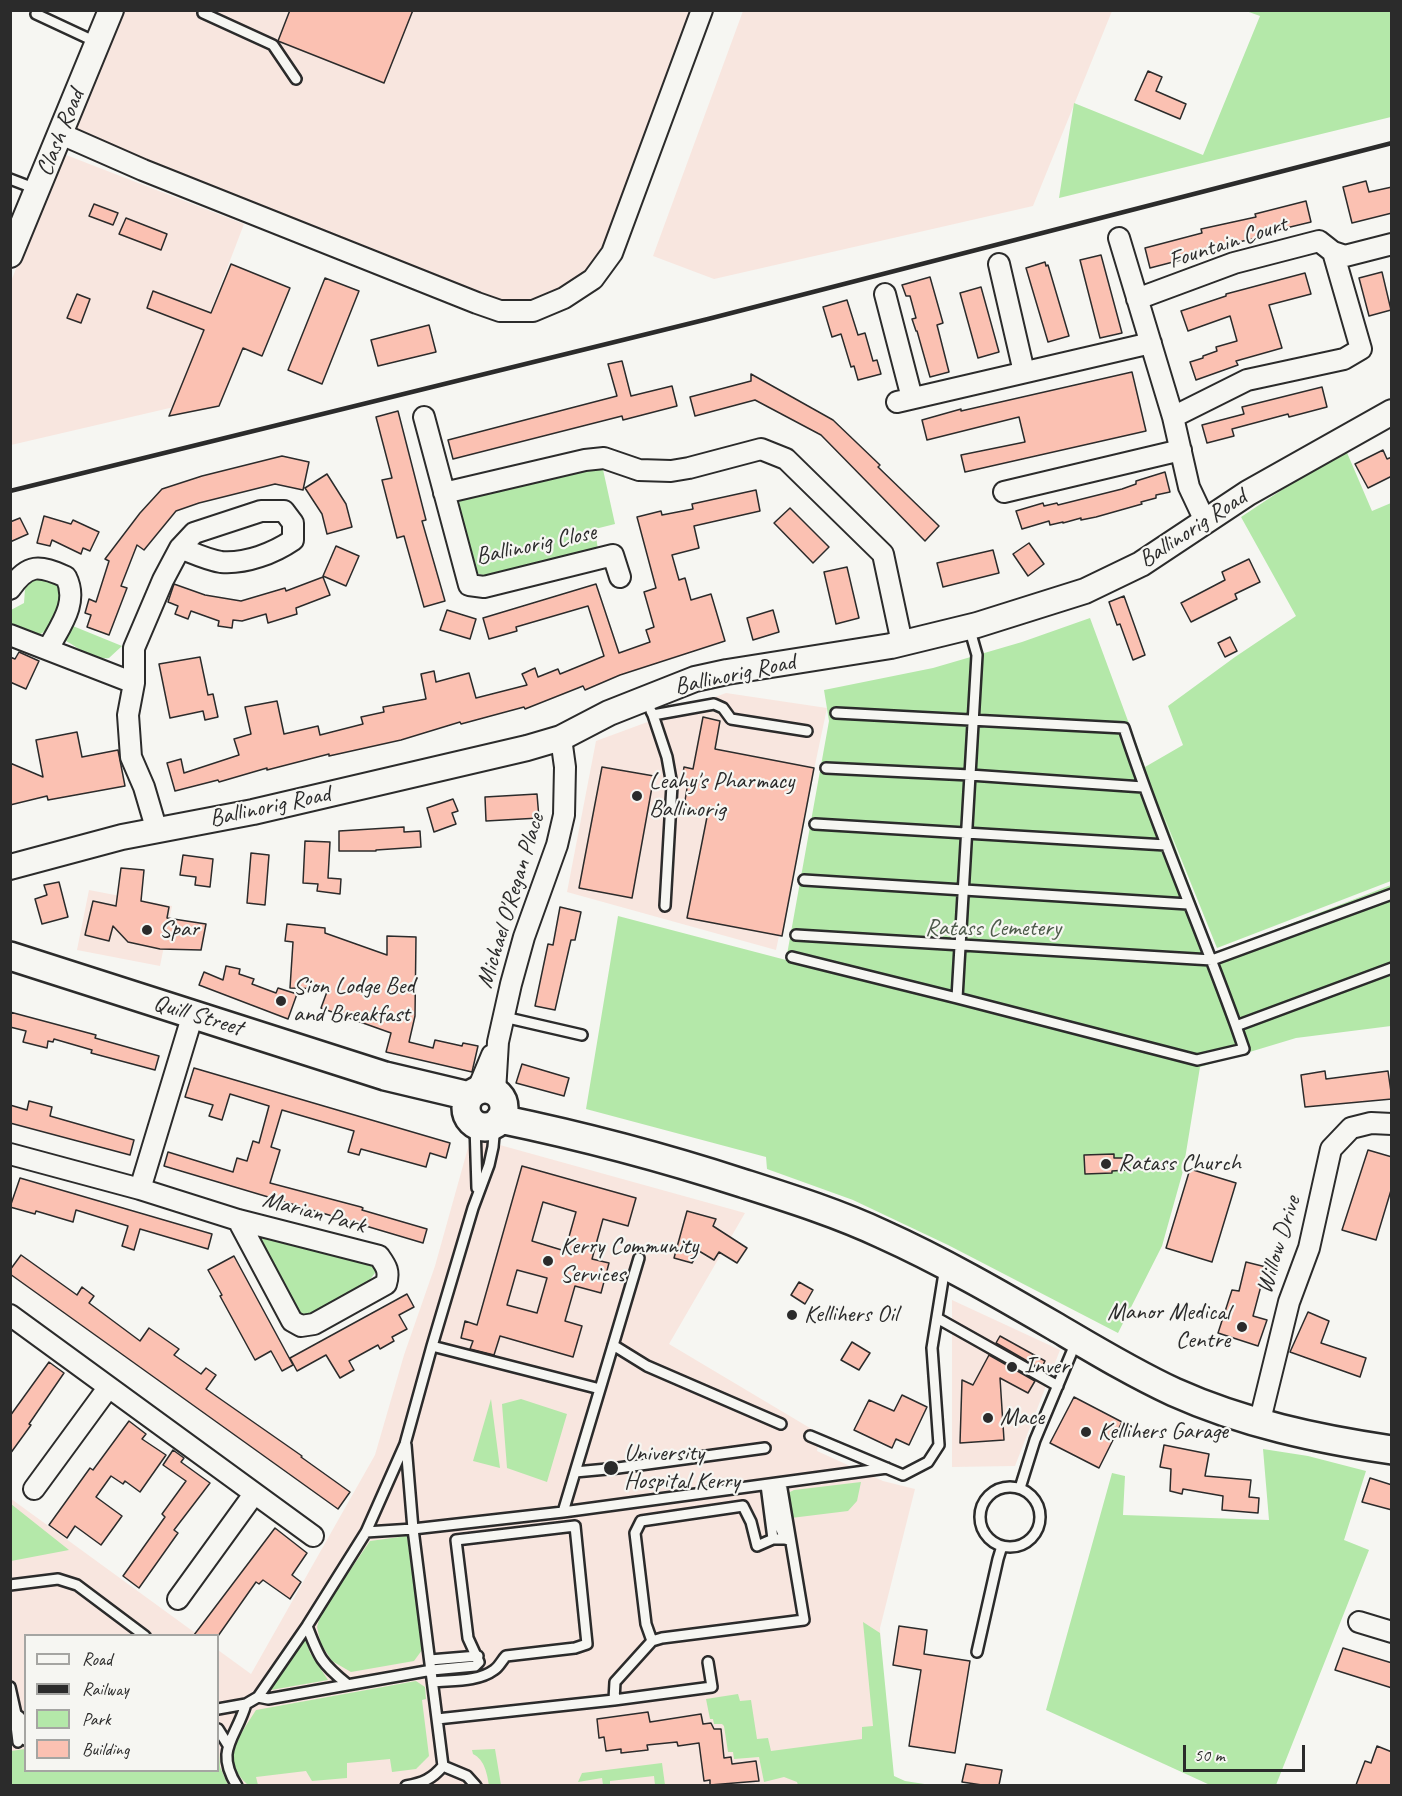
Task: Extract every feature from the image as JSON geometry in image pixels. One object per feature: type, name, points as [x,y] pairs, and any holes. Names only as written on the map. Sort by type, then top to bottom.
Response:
[{"type":"main road","name":"Quill Street","points":[[10,956],[385,1076],[490,1114],[683,1164],[799,1201],[880,1233],[945,1265],[1133,1372],[1175,1392],[1259,1424],[1392,1450]]},
{"type":"street","name":"Clash Road","points":[[10,255],[111,10]]},
{"type":"street","points":[[61,134],[143,170],[477,303],[500,311],[533,310],[564,298],[593,279],[612,254],[702,10]]},
{"type":"street","points":[[1119,238],[1173,417],[1189,487],[1205,521]]},
{"type":"street","name":"Fountain Court","points":[[1137,299],[1234,263],[1319,242],[1333,252],[1345,256],[1392,244]]},
{"type":"street","points":[[1173,417],[1247,380],[1344,359],[1361,349],[1333,252]]},
{"type":"street","points":[[999,264],[1024,372]]},
{"type":"street","points":[[885,294],[904,400],[1151,343]]},
{"type":"street","name":"Ballinorig Road","points":[[10,867],[122,837],[264,810],[476,760],[561,738],[609,713],[649,706],[695,679],[902,643],[969,627],[1085,591],[1141,564],[1248,493],[1392,412]]},
{"type":"street","name":"Ballinorig Close","points":[[424,417],[469,585],[484,587],[614,555],[620,577]]},
{"type":"street","points":[[444,493],[594,459],[604,458],[639,470],[671,471],[761,449],[786,459],[883,554],[902,643]]},
{"type":"street","points":[[1004,492],[1181,450]]},
{"type":"street","points":[[157,831],[144,787],[131,757],[128,715],[134,683],[134,648],[163,580],[180,548],[194,533],[261,511],[284,511],[293,523],[293,540],[278,550],[249,559],[222,562],[180,548]]},
{"type":"street","points":[[10,589],[19,576],[30,568],[49,569],[66,577],[71,587],[70,606],[48,649]]},
{"type":"street","points":[[10,635],[134,683]]},
{"type":"street","name":"Michael O'Regan Place","points":[[490,1114],[498,1042],[504,1017],[524,937],[557,845],[564,815],[566,767],[561,738]]},
{"type":"street","points":[[140,1189],[193,1014]]},
{"type":"street","name":"Willow Drive","points":[[1259,1424],[1288,1302],[1309,1248],[1331,1149],[1351,1128],[1371,1123],[1392,1124]]},
{"type":"street","name":"Marian Park","points":[[10,1154],[140,1189],[238,1220],[379,1256],[389,1275],[386,1284],[314,1324],[301,1326],[292,1320],[238,1220]]},
{"type":"street","points":[[10,1315],[312,1536]]},
{"type":"street","points":[[34,1489],[108,1388]]},
{"type":"street","points":[[178,1599],[254,1494]]},
{"type":"street","points":[[1359,1622],[1392,1632]]},
{"type":"lane","points":[[201,11],[273,45],[296,79]]},
{"type":"lane","points":[[36,14],[98,43]]},
{"type":"lane","points":[[10,179],[38,190]]},
{"type":"lane","points":[[957,998],[977,655],[969,627]]},
{"type":"lane","points":[[665,906],[672,785],[668,757],[649,706],[714,704],[723,708],[731,719],[807,731]]},
{"type":"lane","points":[[792,957],[1197,1060],[1244,1049],[1212,960],[1143,787],[1124,728],[836,713]]},
{"type":"lane","points":[[825,768],[1143,787]]},
{"type":"lane","points":[[815,824],[1166,844]]},
{"type":"lane","points":[[804,880],[1188,904]]},
{"type":"lane","points":[[796,935],[1212,960],[1392,894]]},
{"type":"lane","points":[[1236,1026],[1392,968]]},
{"type":"lane","points":[[504,1017],[582,1035]]},
{"type":"lane","points":[[219,1709],[246,1704],[258,1697],[307,1626],[366,1532],[405,1444],[477,1197],[490,1114]]},
{"type":"lane","points":[[477,1197],[490,1114]]},
{"type":"lane","points":[[563,1512],[639,1258]]},
{"type":"lane","points":[[810,1436],[903,1474],[928,1462],[939,1445],[932,1348],[945,1265]]},
{"type":"lane","points":[[937,1318],[1058,1386]]},
{"type":"lane","points":[[1020,1488],[1035,1440],[1077,1339]]},
{"type":"lane","points":[[613,1345],[647,1365],[781,1424]]},
{"type":"lane","points":[[432,1346],[600,1389]]},
{"type":"lane","points":[[405,1444],[413,1529],[443,1766],[433,1778],[422,1783],[406,1785]]},
{"type":"lane","points":[[575,1472],[765,1448]]},
{"type":"lane","points":[[366,1532],[563,1512],[887,1468]]},
{"type":"lane","points":[[773,1484],[773,1539]]},
{"type":"lane","points":[[614,1700],[615,1682],[652,1641],[804,1620],[788,1540],[773,1484]]},
{"type":"lane","points":[[1010,1487],[1020,1488],[1029,1493],[1040,1510],[1037,1531],[1022,1545],[1002,1546],[986,1536],[981,1527],[981,1508],[992,1493],[1010,1487]]},
{"type":"lane","points":[[652,1641],[646,1624],[635,1533],[641,1521],[743,1506],[751,1522],[757,1546],[773,1539],[788,1540]]},
{"type":"lane","points":[[258,1697],[268,1699],[432,1670],[475,1666],[479,1662],[468,1638],[456,1540],[575,1526],[587,1644],[575,1648],[506,1656],[496,1670],[481,1676],[433,1682]]},
{"type":"lane","points":[[977,1652],[1002,1546]]},
{"type":"lane","points":[[10,1585],[58,1579],[77,1585],[144,1634]]},
{"type":"lane","points":[[307,1626],[317,1653],[325,1666],[347,1684]]},
{"type":"lane","points":[[430,1660],[478,1656]]},
{"type":"lane","points":[[437,1719],[712,1687],[708,1662]]},
{"type":"lane","points":[[10,1687],[16,1714],[20,1717],[20,1741]]},
{"type":"lane","points":[[237,1785],[228,1771],[225,1757],[246,1704]]},
{"type":"lane","points":[[219,1731],[228,1745]]},
{"type":"lane","points":[[443,1766],[467,1776],[476,1785]]},
{"type":"shaded area","points":[[743,10],[1112,11],[1033,206],[714,279],[653,256]]},
{"type":"shaded area","points":[[118,11],[714,11],[620,255],[601,283],[574,304],[540,315],[503,316],[64,144]]},
{"type":"shaded area","points":[[61,153],[244,224],[174,407],[11,445],[10,284]]},
{"type":"shaded area","points":[[726,693],[827,708],[776,950],[567,892],[596,741]]},
{"type":"shaded area","points":[[89,890],[172,906],[160,966],[77,950]]},
{"type":"shaded area","name":"University Hospital Kerry","points":[[471,1137],[745,1213],[669,1344],[820,1434],[817,1451],[883,1481],[915,1489],[880,1628],[886,1785],[11,1785],[10,1498],[197,1634],[24,1634],[24,1772],[219,1772],[219,1651],[251,1674],[375,1455],[404,1355],[435,1266]]},
{"type":"shaded area","points":[[952,1300],[1060,1350],[1015,1466],[952,1467]]},
{"type":"green space","points":[[1246,11],[1391,11],[1391,117],[1059,198],[1074,103],[1203,155],[1260,16]]},
{"type":"green space","name":"Ratass Cemetery","points":[[1345,448],[1372,511],[1391,503],[1391,881],[1217,948],[1161,809],[1215,953],[1391,885],[1391,1026],[1296,1038],[1200,1067],[1183,1171],[1162,1246],[1118,1333],[948,1245],[853,1200],[767,1169],[766,1157],[586,1109],[618,916],[786,960],[829,721],[824,690],[933,668],[1022,642],[1090,618],[1145,767],[1183,745],[1168,706],[1296,616],[1241,517]]},
{"type":"green space","points":[[602,465],[615,524],[595,529],[598,550],[487,576],[476,573],[472,567],[456,507],[463,497]]},
{"type":"green space","points":[[35,576],[45,576],[60,585],[63,600],[54,621],[37,636],[11,624],[11,610],[24,603],[25,589]]},
{"type":"green space","points":[[68,624],[122,646],[109,658],[92,656],[66,641]]},
{"type":"green space","points":[[259,1233],[374,1261],[378,1269],[363,1289],[320,1315],[302,1317],[290,1307],[284,1295],[289,1290],[269,1256],[260,1252],[254,1236]]},
{"type":"green space","points":[[491,1399],[500,1468],[473,1461]]},
{"type":"green space","points":[[521,1399],[567,1414],[547,1482],[507,1468],[502,1404]]},
{"type":"green space","points":[[1263,1449],[1308,1456],[1366,1471],[1344,1540],[1369,1550],[1276,1785],[1210,1785],[1046,1710],[1112,1473],[1125,1476],[1123,1515],[1269,1520]]},
{"type":"green space","points":[[861,1482],[857,1501],[848,1511],[791,1518],[788,1493],[794,1490]]},
{"type":"green space","points":[[11,1504],[69,1550],[11,1561]]},
{"type":"green space","points":[[407,1536],[422,1650],[414,1661],[351,1672],[332,1661],[321,1644],[317,1627],[321,1613],[370,1541]]},
{"type":"green space","points":[[863,1622],[880,1633],[894,1776],[905,1781],[931,1785],[798,1785],[797,1782],[784,1777],[764,1782],[759,1757],[734,1759],[733,1752],[728,1752],[724,1726],[714,1724],[713,1719],[710,1719],[706,1699],[738,1694],[740,1701],[751,1700],[757,1739],[768,1738],[771,1751],[862,1739],[862,1727],[873,1726]]},
{"type":"green space","points":[[306,1637],[310,1653],[328,1680],[271,1690]]},
{"type":"green space","points":[[416,1681],[425,1687],[426,1699],[422,1700],[429,1756],[416,1769],[392,1772],[390,1759],[347,1763],[347,1778],[312,1781],[306,1771],[256,1777],[258,1785],[248,1785],[239,1775],[235,1766],[235,1748],[256,1710]]},
{"type":"green space","points":[[24,1749],[24,1772],[219,1772],[219,1752],[220,1767],[228,1785],[11,1785],[11,1751]]},
{"type":"green space","points":[[495,1749],[501,1785],[489,1785],[483,1764],[472,1750]]},
{"type":"green space","points":[[662,1763],[665,1785],[655,1785],[654,1776],[610,1781],[610,1785],[603,1785],[602,1778],[578,1782],[582,1773]]},
{"type":"building","points":[[290,10],[413,10],[384,83],[278,41]]},
{"type":"building","points":[[1148,71],[1162,77],[1156,91],[1186,104],[1180,119],[1135,100]]},
{"type":"building","points":[[1366,181],[1369,192],[1392,187],[1392,213],[1352,223],[1343,187]]},
{"type":"building","points":[[1306,201],[1311,222],[1257,235],[1258,238],[1198,250],[1200,255],[1150,268],[1145,248],[1202,233],[1201,229],[1256,217],[1255,214]]},
{"type":"building","points":[[94,204],[118,213],[113,225],[89,216]]},
{"type":"building","points":[[126,218],[167,234],[161,250],[119,234]]},
{"type":"building","points":[[1101,255],[1122,333],[1100,338],[1080,260]]},
{"type":"building","points":[[1045,262],[1046,266],[1048,265],[1069,336],[1048,342],[1026,268]]},
{"type":"building","points":[[231,264],[290,288],[262,356],[243,348],[219,406],[169,416],[204,330],[147,308],[153,291],[211,313]]},
{"type":"building","points":[[1382,272],[1391,310],[1369,316],[1359,278]]},
{"type":"building","points":[[1305,273],[1311,294],[1269,305],[1282,348],[1236,361],[1238,365],[1196,380],[1190,362],[1217,351],[1216,347],[1237,341],[1230,316],[1188,331],[1181,311],[1226,296],[1226,294]]},
{"type":"building","points":[[930,277],[943,323],[937,325],[949,372],[930,377],[912,319],[916,318],[910,296],[906,296],[902,285]]},
{"type":"building","points":[[325,278],[359,291],[322,384],[288,370]]},
{"type":"building","points":[[981,287],[999,352],[978,358],[960,293]]},
{"type":"building","points":[[77,294],[90,299],[81,323],[67,318]]},
{"type":"building","points":[[847,300],[858,335],[865,333],[873,361],[877,360],[881,374],[858,380],[854,366],[851,367],[841,334],[832,337],[823,307]]},
{"type":"building","points":[[429,325],[436,352],[378,366],[371,340]]},
{"type":"building","points":[[622,361],[631,396],[672,386],[677,406],[623,420],[622,416],[453,459],[448,440],[617,396],[608,364]]},
{"type":"building","points":[[1132,372],[1146,431],[965,472],[961,455],[1025,442],[1019,417],[927,440],[922,420],[961,409],[961,411]]},
{"type":"building","points":[[751,374],[833,420],[939,526],[925,541],[821,435],[755,400],[695,416],[690,397],[751,381]]},
{"type":"building","points":[[1322,387],[1327,407],[1289,417],[1288,414],[1232,429],[1234,436],[1207,443],[1202,425],[1244,414],[1242,407]]},
{"type":"building","points":[[398,411],[426,520],[422,521],[445,601],[424,607],[404,536],[397,538],[382,480],[392,478],[376,417]]},
{"type":"building","points":[[1383,450],[1387,459],[1392,457],[1392,476],[1368,488],[1355,464]]},
{"type":"building","points":[[282,456],[309,462],[303,490],[275,484],[176,511],[144,550],[137,545],[121,586],[127,588],[109,635],[87,627],[91,615],[85,613],[89,599],[96,602],[109,561],[105,559],[140,513],[162,489],[202,476]]},
{"type":"building","points":[[1165,472],[1170,492],[1156,495],[1156,498],[1141,502],[1142,504],[1096,517],[1050,525],[1049,521],[1022,529],[1016,511],[1043,503],[1044,506],[1057,503],[1058,505],[1122,489],[1136,484],[1136,481]]},
{"type":"building","points":[[327,474],[346,504],[352,527],[327,534],[322,514],[305,488]]},
{"type":"building","points":[[756,490],[760,511],[694,526],[699,548],[672,555],[679,580],[685,578],[691,600],[711,594],[725,641],[620,675],[585,690],[583,686],[525,709],[524,707],[461,724],[460,722],[401,740],[329,756],[329,754],[175,791],[167,763],[181,759],[184,773],[239,755],[234,739],[251,734],[245,707],[277,701],[284,734],[318,726],[320,735],[363,724],[361,717],[384,712],[383,707],[426,699],[421,674],[434,671],[436,682],[469,673],[476,698],[527,685],[522,674],[535,668],[538,677],[558,669],[560,674],[604,656],[588,606],[516,627],[517,631],[489,639],[483,618],[596,584],[619,653],[650,642],[646,630],[654,627],[644,592],[656,588],[637,517],[661,511],[662,515],[693,509],[692,504]]},
{"type":"building","points":[[790,508],[829,547],[813,563],[774,523]]},
{"type":"building","points":[[44,516],[71,524],[73,520],[99,532],[90,551],[83,548],[81,554],[52,540],[50,546],[37,543]]},
{"type":"building","points":[[20,518],[28,534],[10,542],[10,522]]},
{"type":"building","points":[[1029,543],[1044,564],[1028,576],[1013,554]]},
{"type":"building","points":[[336,546],[359,556],[346,586],[323,576]]},
{"type":"building","points":[[993,550],[999,573],[943,587],[937,563]]},
{"type":"building","points":[[1249,559],[1260,582],[1235,594],[1237,599],[1191,622],[1181,603],[1225,580],[1222,572]]},
{"type":"building","points":[[847,567],[859,618],[836,624],[824,572]]},
{"type":"building","points":[[323,577],[330,595],[296,608],[297,614],[268,623],[266,614],[242,621],[233,620],[232,628],[218,626],[219,621],[191,611],[188,619],[175,614],[178,606],[168,602],[174,584],[205,595],[241,601],[285,588],[286,591]]},
{"type":"building","points":[[1124,596],[1145,655],[1133,660],[1109,602]]},
{"type":"building","points":[[447,610],[476,619],[470,639],[440,630]]},
{"type":"building","points":[[773,610],[779,632],[753,640],[747,618]]},
{"type":"building","points":[[1230,637],[1237,651],[1225,657],[1218,643]]},
{"type":"building","points":[[19,652],[39,661],[26,689],[10,682],[10,657],[15,659]]},
{"type":"building","points":[[200,657],[208,695],[213,694],[218,717],[205,720],[203,711],[170,718],[159,664]]},
{"type":"building","points":[[703,717],[720,721],[715,749],[814,768],[782,936],[687,918],[708,812],[684,807],[688,782],[682,780],[684,767],[693,769]]},
{"type":"building","points":[[77,732],[82,757],[118,750],[125,786],[48,800],[47,796],[10,805],[10,763],[43,777],[36,740]]},
{"type":"building","points":[[602,767],[654,776],[632,898],[579,888]]},
{"type":"building","points":[[537,794],[539,818],[486,821],[485,797]]},
{"type":"building","points":[[453,799],[458,811],[452,813],[456,824],[434,832],[427,808]]},
{"type":"building","points":[[404,827],[404,832],[420,831],[421,847],[376,851],[339,851],[339,831]]},
{"type":"building","points":[[305,841],[330,842],[328,878],[341,879],[340,894],[317,891],[318,884],[303,883]]},
{"type":"building","points":[[251,853],[269,855],[265,905],[247,903]]},
{"type":"building","points":[[183,855],[213,859],[210,887],[195,885],[196,877],[180,875]]},
{"type":"building","points":[[121,868],[144,870],[141,901],[169,907],[167,918],[206,924],[201,950],[160,949],[128,942],[113,926],[109,941],[85,935],[93,901],[116,906]]},
{"type":"building","points":[[59,882],[68,917],[42,924],[35,899],[47,895],[44,885]]},
{"type":"building","points":[[560,907],[581,912],[575,940],[571,940],[555,1010],[535,1006],[548,944],[553,945]]},
{"type":"building","points":[[287,924],[325,928],[325,933],[387,955],[387,936],[416,937],[415,1016],[409,1042],[433,1048],[435,1040],[462,1046],[463,1043],[478,1046],[472,1072],[386,1052],[391,1033],[321,1008],[328,989],[290,988],[293,942],[285,941]]},
{"type":"building","points":[[226,966],[240,969],[239,974],[254,979],[252,984],[276,993],[278,988],[297,994],[288,1019],[199,985],[204,972],[223,980]]},
{"type":"building","points":[[10,1012],[96,1035],[95,1038],[159,1056],[155,1070],[91,1053],[92,1050],[54,1039],[53,1042],[48,1041],[47,1048],[23,1042],[26,1031],[10,1027]]},
{"type":"building","points":[[522,1064],[569,1078],[564,1096],[516,1083]]},
{"type":"building","points":[[194,1068],[450,1143],[446,1158],[430,1153],[426,1167],[361,1149],[359,1155],[348,1152],[354,1131],[282,1110],[271,1147],[280,1150],[270,1183],[361,1207],[362,1210],[427,1229],[423,1243],[164,1166],[168,1152],[233,1172],[237,1158],[247,1161],[253,1141],[259,1143],[269,1106],[230,1094],[222,1120],[209,1116],[213,1105],[185,1097]]},
{"type":"building","points":[[1325,1071],[1326,1079],[1388,1071],[1392,1099],[1305,1107],[1301,1075]]},
{"type":"building","points":[[29,1101],[52,1107],[50,1116],[134,1140],[130,1155],[10,1123],[10,1105],[27,1110]]},
{"type":"building","points":[[1368,1150],[1392,1157],[1392,1187],[1376,1240],[1342,1230]]},
{"type":"building","name":"Ratass Church","points":[[1114,1154],[1114,1158],[1127,1158],[1127,1170],[1085,1174],[1084,1155]]},
{"type":"building","name":"Kerry Community Services","points":[[522,1166],[636,1198],[628,1226],[603,1219],[592,1259],[609,1263],[601,1293],[575,1286],[565,1321],[582,1326],[573,1357],[500,1336],[494,1355],[470,1349],[473,1341],[461,1338],[465,1321],[477,1325]],"holes":[[[543,1202],[576,1212],[565,1251],[532,1241]],[[517,1270],[547,1278],[537,1313],[507,1305]]]},
{"type":"building","points":[[1190,1169],[1236,1183],[1212,1262],[1166,1248]]},
{"type":"building","points":[[20,1178],[212,1234],[208,1249],[140,1229],[134,1250],[122,1246],[128,1226],[76,1210],[73,1222],[36,1211],[35,1214],[10,1207]]},
{"type":"building","points":[[687,1211],[716,1219],[713,1226],[747,1248],[737,1263],[719,1252],[714,1260],[699,1251],[692,1263],[674,1258]]},
{"type":"building","points":[[21,1255],[77,1295],[82,1287],[94,1296],[89,1303],[140,1341],[149,1328],[179,1349],[174,1355],[201,1374],[206,1368],[216,1375],[206,1389],[350,1492],[338,1509],[10,1274],[10,1270]]},
{"type":"building","points":[[234,1256],[293,1365],[282,1371],[271,1351],[255,1360],[208,1270]]},
{"type":"building","points":[[1246,1262],[1266,1267],[1253,1316],[1267,1320],[1258,1346],[1218,1333],[1232,1290],[1239,1291]]},
{"type":"building","points":[[799,1282],[813,1290],[805,1304],[791,1295]]},
{"type":"building","points":[[407,1294],[414,1307],[399,1315],[407,1329],[392,1337],[394,1341],[380,1349],[378,1345],[349,1361],[354,1370],[340,1378],[326,1355],[297,1371],[290,1358]]},
{"type":"building","points":[[1308,1312],[1329,1321],[1321,1343],[1366,1358],[1360,1377],[1290,1352]]},
{"type":"building","points":[[1000,1336],[1045,1361],[1041,1369],[996,1343]]},
{"type":"building","points":[[852,1342],[870,1353],[859,1370],[841,1360]]},
{"type":"building","points":[[989,1355],[1035,1381],[1028,1393],[1000,1378],[1004,1440],[960,1443],[962,1380],[973,1385]]},
{"type":"building","points":[[49,1362],[64,1373],[10,1454],[10,1416]]},
{"type":"building","points":[[902,1395],[927,1407],[909,1445],[896,1439],[892,1448],[854,1430],[869,1400],[894,1411]]},
{"type":"building","name":"Kellihers Garage","points":[[1074,1397],[1122,1422],[1099,1468],[1050,1443]]},
{"type":"building","points":[[129,1421],[146,1434],[142,1439],[166,1455],[140,1492],[125,1481],[123,1484],[111,1476],[96,1497],[122,1516],[101,1545],[75,1526],[67,1538],[49,1525],[90,1468],[93,1470]]},
{"type":"building","points":[[1164,1445],[1209,1454],[1205,1476],[1251,1480],[1249,1497],[1259,1498],[1258,1513],[1222,1510],[1223,1496],[1183,1489],[1182,1494],[1170,1491],[1171,1469],[1160,1467]]},
{"type":"building","points":[[173,1450],[184,1458],[181,1462],[210,1483],[174,1530],[178,1533],[139,1588],[123,1576],[165,1517],[162,1514],[186,1481],[163,1465]]},
{"type":"building","points":[[1370,1478],[1392,1485],[1392,1510],[1362,1502]]},
{"type":"building","points":[[275,1528],[307,1553],[292,1575],[301,1582],[290,1599],[263,1580],[259,1584],[256,1582],[219,1635],[195,1634]]},
{"type":"building","points":[[899,1626],[927,1630],[924,1654],[970,1661],[955,1753],[909,1746],[921,1670],[893,1665]]},
{"type":"building","points":[[1343,1648],[1392,1663],[1392,1688],[1335,1670]]},
{"type":"building","points":[[648,1712],[650,1722],[701,1714],[703,1724],[711,1723],[714,1729],[721,1729],[724,1758],[731,1757],[732,1764],[756,1761],[759,1781],[710,1785],[710,1780],[704,1781],[699,1743],[678,1746],[677,1742],[647,1745],[648,1750],[621,1753],[621,1749],[606,1751],[604,1737],[599,1738],[597,1719]]},
{"type":"building","points":[[1377,1746],[1392,1752],[1392,1785],[1356,1785],[1365,1761],[1371,1763]]},
{"type":"building","points":[[966,1764],[1002,1770],[999,1785],[962,1782]]},
{"type":"railway","points":[[10,491],[708,319],[1392,143]]},
{"type":"place","name":"Leahy's Pharmacy Ballinorig","points":[[637,796]]},
{"type":"place","name":"Spar","points":[[147,930]]},
{"type":"place","name":"Sion Lodge Bed and Breakfast","points":[[281,1001]]},
{"type":"place","name":"Ratass Church","points":[[1106,1164]]},
{"type":"place","name":"Kerry Community Services","points":[[548,1261]]},
{"type":"place","name":"Kellihers Oil","points":[[792,1315]]},
{"type":"place","name":"Manor Medical Centre","points":[[1242,1327]]},
{"type":"place","name":"Inver","points":[[1012,1367]]},
{"type":"place","name":"Mace","points":[[988,1418]]},
{"type":"place","name":"Kellihers Garage","points":[[1086,1432]]},
{"type":"place","name":"University Hospital Kerry","points":[[611,1468]]}]
